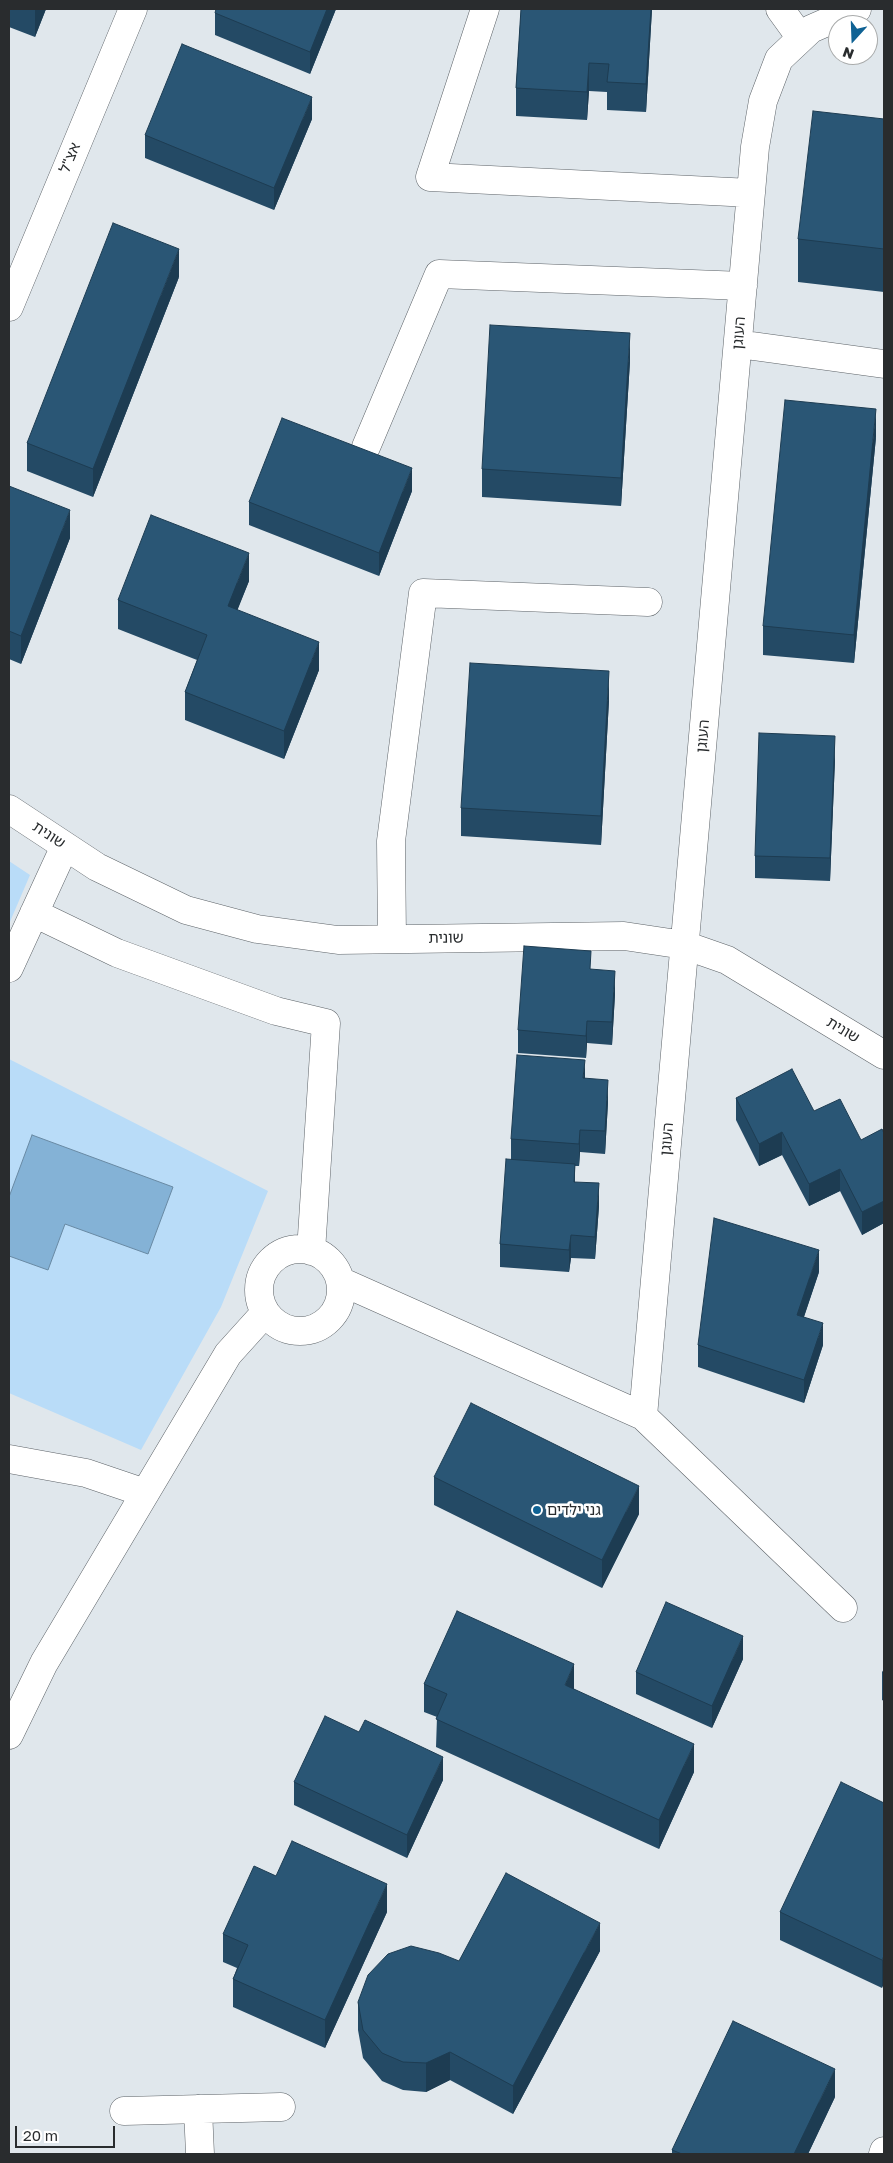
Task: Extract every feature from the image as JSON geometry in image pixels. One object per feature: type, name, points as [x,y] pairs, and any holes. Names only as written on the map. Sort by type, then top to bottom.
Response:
[{"type":"street","name":"אצ\"ל","points":[[9,307],[133,9]]},
{"type":"street","points":[[485,9],[430,177],[751,193]]},
{"type":"street","points":[[780,9],[801,38],[811,28],[856,9]]},
{"type":"street","name":"העוגן","points":[[643,1416],[755,147],[763,101],[779,59],[801,38]]},
{"type":"street","points":[[366,447],[439,274],[743,286]]},
{"type":"street","points":[[738,344],[884,364]]},
{"type":"street","points":[[392,939],[391,841],[423,593],[648,602]]},
{"type":"street","name":"שונית","points":[[9,809],[97,867],[186,910],[256,929],[338,940],[624,936],[684,945],[727,960],[884,1055]]},
{"type":"street","points":[[9,968],[66,846]]},
{"type":"street","points":[[34,913],[117,953],[145,964],[276,1011],[326,1024],[311,1250]]},
{"type":"street","points":[[297,1249],[311,1250],[324,1256],[335,1268],[340,1281],[341,1296],[330,1319],[318,1327],[304,1331],[290,1331],[277,1325],[265,1313],[259,1300],[258,1286],[262,1272],[271,1260],[283,1252],[297,1249]]},
{"type":"street","points":[[340,1281],[643,1416],[844,1608]]},
{"type":"street","points":[[9,1735],[44,1663],[228,1354],[265,1313]]},
{"type":"street","points":[[9,1458],[86,1473],[145,1493]]},
{"type":"street","points":[[124,2111],[281,2107]]},
{"type":"street","points":[[198,2109],[200,2154]]},
{"type":"street","points":[[883,2154],[884,2150]]},
{"type":"shaded area","points":[[9,861],[30,875],[9,924]]},
{"type":"shaded area","points":[[9,1059],[268,1191],[221,1307],[141,1450],[9,1393]]},
{"type":"shaded area","points":[[32,1135],[173,1187],[148,1254],[65,1224],[48,1270],[9,1256],[9,1197]]},
{"type":"building","points":[[216,9],[327,9],[310,52],[215,13]]},
{"type":"building","points":[[521,9],[651,9],[646,84],[607,82],[609,64],[589,63],[587,92],[516,88]]},
{"type":"building","points":[[182,44],[312,97],[274,188],[145,135]]},
{"type":"building","points":[[813,111],[884,119],[884,249],[798,239]]},
{"type":"building","points":[[113,223],[179,249],[93,469],[27,443]]},
{"type":"building","points":[[490,325],[630,333],[621,478],[482,469]]},
{"type":"building","points":[[785,400],[876,409],[854,635],[763,626]]},
{"type":"building","points":[[282,418],[412,468],[379,553],[249,502]]},
{"type":"building","points":[[9,486],[70,510],[21,636],[9,631]]},
{"type":"building","points":[[151,515],[249,553],[228,606],[319,642],[284,731],[185,692],[207,635],[118,600]]},
{"type":"building","points":[[470,663],[609,671],[601,816],[461,808]]},
{"type":"building","points":[[759,733],[835,736],[830,858],[755,856]]},
{"type":"building","points":[[524,946],[591,951],[590,969],[615,971],[612,1022],[587,1021],[586,1036],[518,1030]]},
{"type":"building","points":[[517,1055],[585,1060],[583,1078],[608,1080],[605,1131],[580,1130],[579,1144],[511,1139]]},
{"type":"building","points":[[792,1069],[814,1111],[840,1099],[861,1140],[882,1129],[884,1133],[884,1201],[862,1212],[840,1169],[809,1184],[782,1132],[759,1144],[736,1098]]},
{"type":"building","points":[[506,1159],[575,1164],[574,1182],[599,1183],[595,1237],[571,1235],[569,1250],[500,1244]]},
{"type":"building","points":[[714,1218],[819,1250],[797,1315],[823,1323],[804,1380],[698,1345]]},
{"type":"building","name":"גני ילדים","points":[[471,1403],[639,1486],[602,1560],[434,1477]]},
{"type":"building","points":[[666,1602],[743,1636],[712,1706],[636,1672]]},
{"type":"building","points":[[457,1611],[574,1664],[565,1685],[694,1744],[659,1820],[436,1719],[447,1694],[424,1684]]},
{"type":"building","points":[[325,1716],[359,1732],[365,1720],[443,1757],[407,1835],[294,1782]]},
{"type":"building","points":[[841,1782],[884,1803],[884,1956],[882,1960],[780,1912]]},
{"type":"building","points":[[292,1841],[387,1884],[325,2020],[233,1979],[248,1945],[223,1934],[254,1866],[276,1876]]},
{"type":"building","points":[[506,1873],[600,1923],[513,2086],[450,2052],[426,2063],[403,2062],[382,2053],[363,2030],[358,2002],[368,1975],[388,1954],[411,1946],[439,1953],[459,1961]]},
{"type":"building","points":[[733,2021],[835,2069],[794,2154],[682,2154],[672,2150]]},
{"type":"place","name":"גני ילדים","points":[[537,1510]]}]
